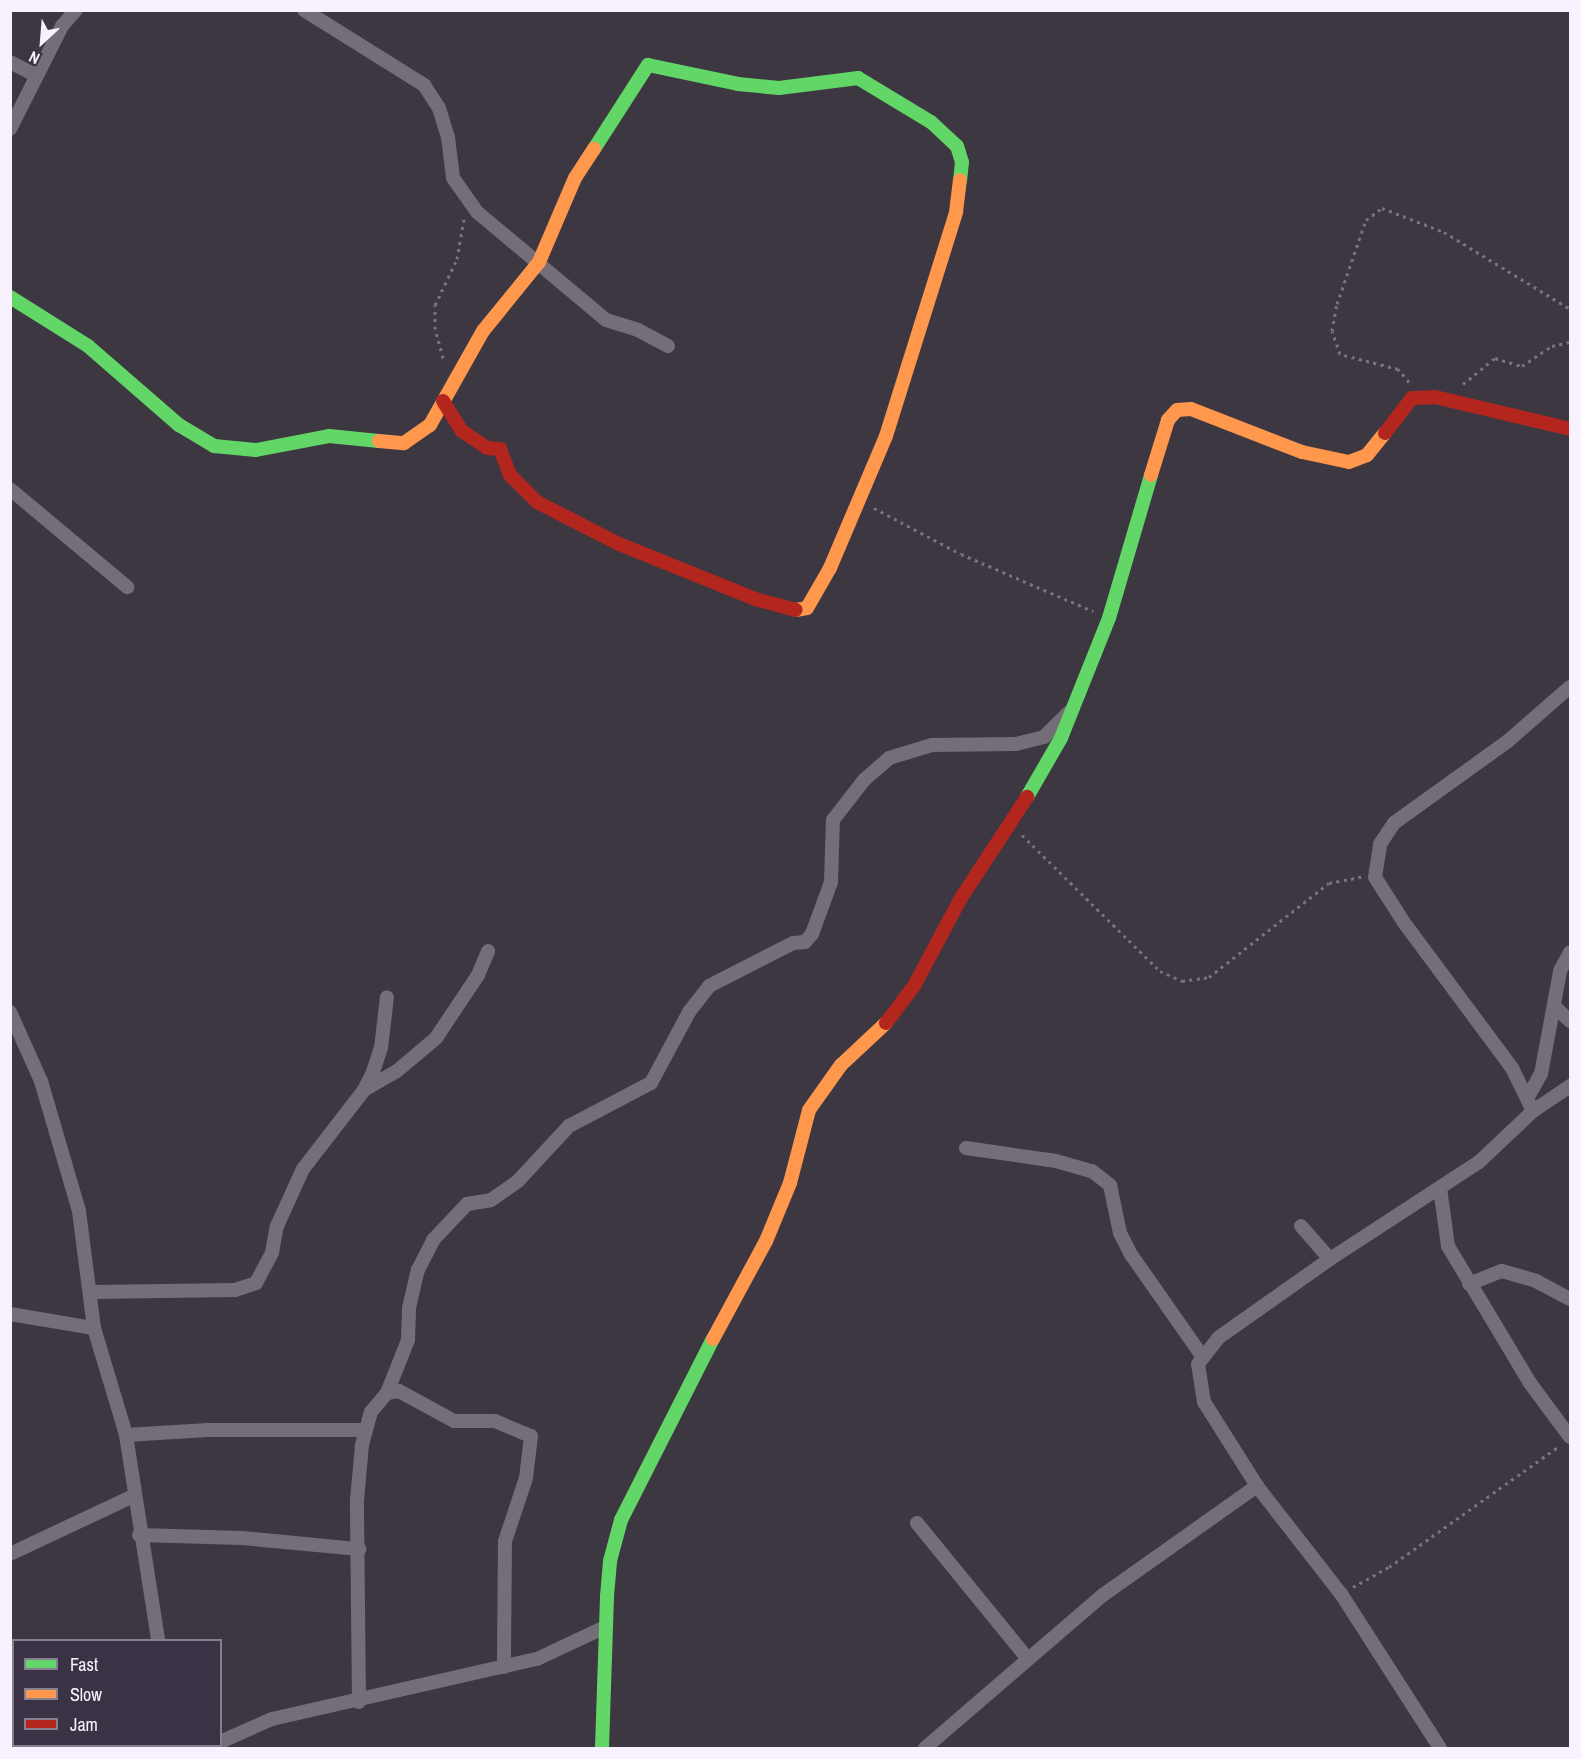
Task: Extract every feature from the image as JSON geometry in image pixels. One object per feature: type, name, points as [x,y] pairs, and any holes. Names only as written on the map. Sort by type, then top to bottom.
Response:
[{"type":"street","points":[[10,129],[62,26],[76,10]]},
{"type":"street","points":[[304,10],[424,85],[439,108],[448,137],[453,178],[468,203],[606,320],[638,330],[668,346]]},
{"type":"street","points":[[10,62],[36,75]]},
{"type":"street","points":[[10,297],[42,314],[88,346],[179,425],[214,446],[256,450],[329,436],[404,442],[430,425],[450,386],[483,332],[539,262],[575,178],[648,65],[738,84],[779,88],[858,78],[931,122],[960,153],[961,192],[886,436],[816,597],[807,608],[789,611],[619,544],[537,502],[521,490],[510,475],[500,449],[487,448],[462,431],[443,401]]},
{"type":"street","points":[[602,1749],[605,1627],[610,1561],[621,1520],[667,1424],[766,1241],[790,1183],[809,1110],[841,1065],[893,1016],[974,876],[1039,779],[1075,706],[1109,618],[1144,492],[1168,420],[1177,410],[1191,409],[1302,452],[1349,462],[1367,455],[1390,431],[1412,398],[1455,402],[1570,429]]},
{"type":"street","points":[[10,489],[127,588]]},
{"type":"street","points":[[1533,1111],[1512,1068],[1403,921],[1375,877],[1380,844],[1394,823],[1508,741],[1570,687]]},
{"type":"street","points":[[359,1702],[357,1500],[364,1430],[370,1412],[387,1393],[408,1340],[409,1308],[418,1270],[433,1240],[467,1204],[491,1200],[518,1181],[569,1126],[651,1083],[689,1012],[709,986],[793,943],[805,942],[816,926],[831,882],[830,831],[833,820],[864,780],[889,758],[912,749],[967,742],[1016,744],[1044,737],[1075,706]]},
{"type":"street","points":[[364,1090],[397,1071],[436,1038],[478,975],[488,951]]},
{"type":"street","points":[[1528,1097],[1541,1074],[1556,1008],[1560,971],[1570,952]]},
{"type":"street","points":[[92,1292],[235,1290],[256,1283],[272,1253],[278,1226],[303,1169],[364,1090],[381,1048],[387,997]]},
{"type":"street","points":[[1556,1008],[1570,1021]]},
{"type":"street","points":[[10,1012],[41,1081],[79,1211],[92,1292],[94,1328],[126,1435],[139,1535],[158,1639]]},
{"type":"street","points":[[1440,1749],[1341,1594],[1257,1486],[1204,1402],[1197,1378],[1202,1356],[1218,1338],[1330,1259],[1479,1162],[1533,1111],[1570,1086]]},
{"type":"street","points":[[966,1148],[1056,1161],[1092,1171],[1110,1185],[1120,1233],[1130,1253],[1202,1356]]},
{"type":"street","points":[[1440,1188],[1448,1246],[1469,1284],[1567,1441]]},
{"type":"street","points":[[1301,1226],[1330,1259]]},
{"type":"street","points":[[1469,1284],[1502,1271],[1536,1281],[1570,1299]]},
{"type":"street","points":[[10,1314],[94,1328]]},
{"type":"street","points":[[387,1393],[399,1391],[454,1421],[495,1421],[520,1428],[531,1437],[526,1478],[505,1541],[504,1667]]},
{"type":"street","points":[[126,1435],[161,1431],[364,1430]]},
{"type":"street","points":[[925,1749],[1027,1658],[1103,1595],[1257,1486]]},
{"type":"street","points":[[10,1554],[133,1496]]},
{"type":"street","points":[[917,1523],[1027,1658]]},
{"type":"street","points":[[139,1535],[242,1538],[359,1549]]},
{"type":"street","points":[[222,1741],[272,1719],[359,1702],[537,1659],[605,1627]]},
{"type":"path","points":[[450,386],[434,319],[435,305],[457,259],[468,203]]},
{"type":"path","points":[[1412,398],[1408,378],[1398,369],[1347,357],[1335,349],[1332,319],[1366,220],[1373,212],[1382,207],[1444,232],[1570,309]]},
{"type":"path","points":[[1455,402],[1462,385],[1496,358],[1522,366],[1552,346],[1570,342]]},
{"type":"path","points":[[859,500],[961,554],[1109,618]]},
{"type":"path","points":[[1011,823],[1160,971],[1182,981],[1209,977],[1329,883],[1342,878],[1375,877]]},
{"type":"path","points":[[1341,1594],[1389,1567],[1567,1441]]},
{"type":"traffic: fast","points":[[594,149],[648,65],[738,84],[779,88],[858,78],[931,122],[957,146],[962,162],[960,180]]},
{"type":"traffic: fast","points":[[10,297],[88,346],[179,425],[214,446],[256,450],[329,436],[379,441]]},
{"type":"traffic: fast","points":[[1027,797],[1061,738],[1109,618],[1151,475]]},
{"type":"traffic: fast","points":[[602,1748],[607,1596],[610,1561],[621,1520],[713,1339]]},
{"type":"traffic: slow","points":[[379,441],[404,443],[430,425],[483,331],[539,262],[575,178],[594,149]]},
{"type":"traffic: slow","points":[[796,610],[807,608],[830,568],[886,436],[956,212],[960,180]]},
{"type":"traffic: slow","points":[[1151,475],[1168,420],[1177,410],[1191,409],[1302,452],[1349,462],[1367,455],[1385,433]]},
{"type":"traffic: slow","points":[[713,1339],[766,1241],[790,1183],[809,1110],[841,1065],[886,1023]]},
{"type":"traffic: jam","points":[[1385,433],[1412,398],[1435,397],[1570,429]]},
{"type":"traffic: jam","points":[[443,401],[462,431],[487,448],[500,449],[510,475],[537,502],[619,544],[755,599],[796,610]]},
{"type":"traffic: jam","points":[[886,1023],[914,986],[961,898],[1027,797]]}]
